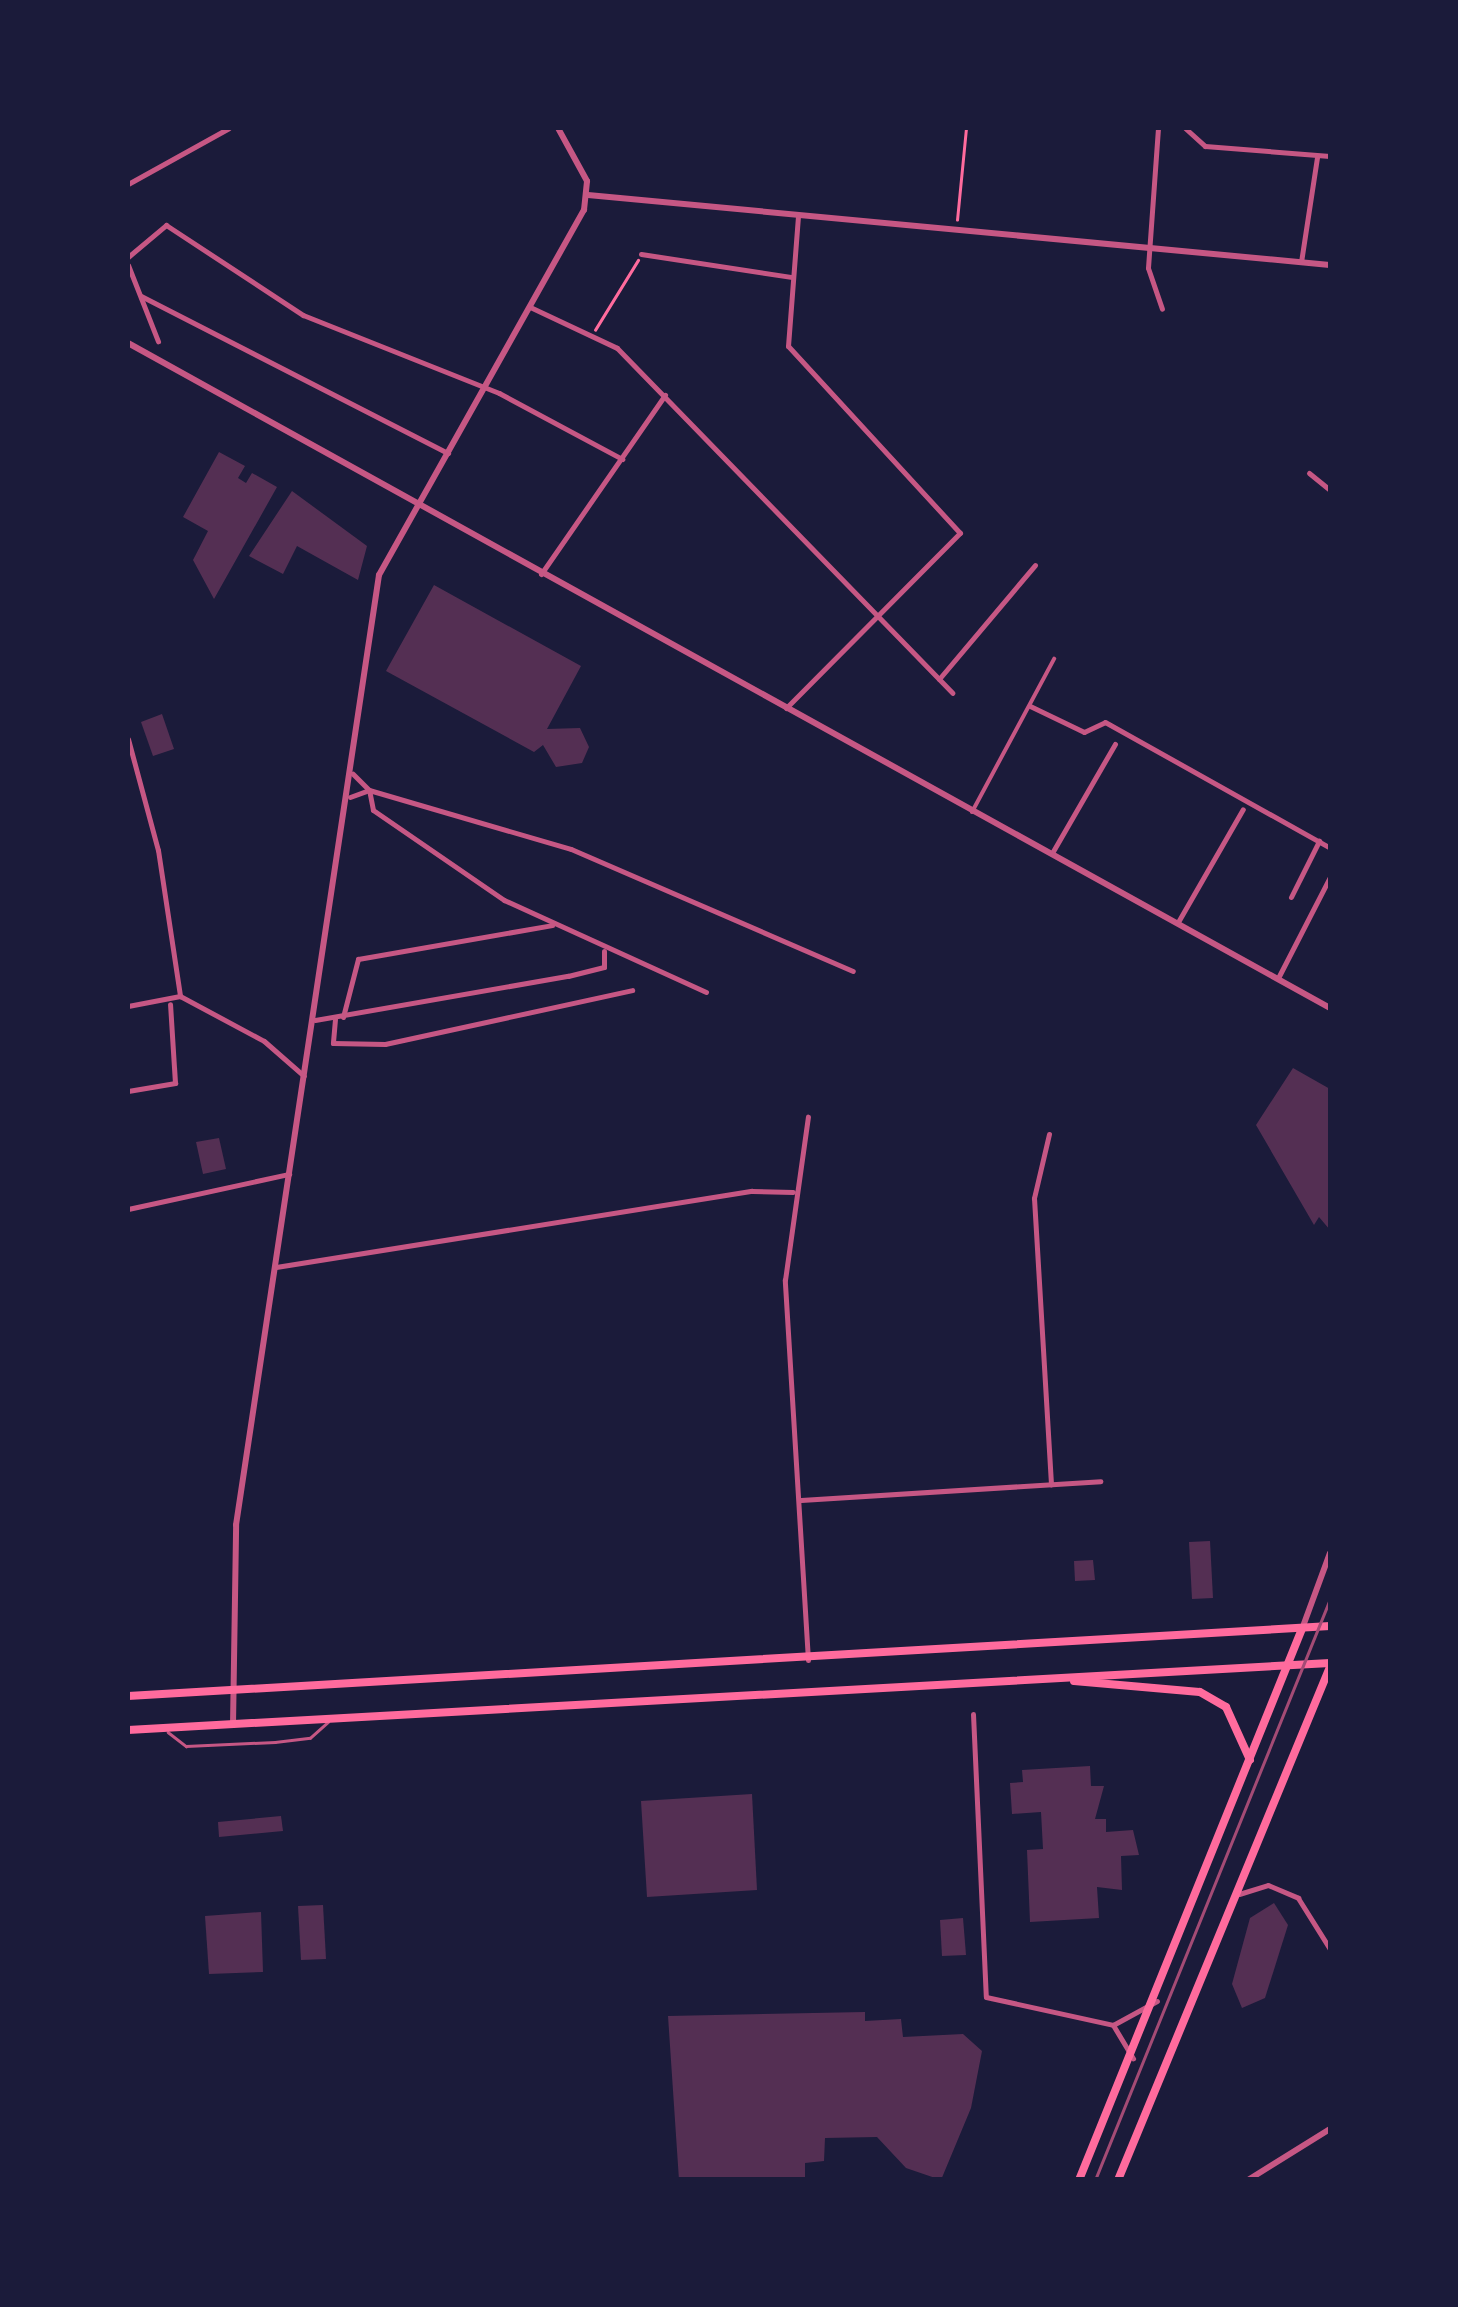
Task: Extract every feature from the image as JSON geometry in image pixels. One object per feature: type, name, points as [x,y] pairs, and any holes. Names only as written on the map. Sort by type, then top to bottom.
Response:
[{"type":"main road","points":[[128,1696],[808,1660],[1330,1626]]},
{"type":"main road","points":[[1079,2180],[1157,2001],[1302,1629]]},
{"type":"main road","points":[[128,1730],[1330,1665],[1118,2180]]},
{"type":"main road","points":[[1065,1678],[1200,1692],[1237,1723],[1251,1764]]},
{"type":"street","points":[[128,184],[230,128]]},
{"type":"street","points":[[558,128],[588,195]]},
{"type":"street","points":[[1158,128],[1149,247],[1162,310]]},
{"type":"street","points":[[1185,128],[1206,146],[1330,156]]},
{"type":"street","points":[[1301,262],[1318,155]]},
{"type":"street","points":[[588,195],[798,218],[1330,265]]},
{"type":"street","points":[[233,1725],[236,1524],[350,797],[379,575],[588,195]]},
{"type":"street","points":[[786,708],[872,614],[960,532],[791,351],[798,218]]},
{"type":"street","points":[[128,257],[166,225],[291,308],[484,390],[622,459]]},
{"type":"street","points":[[641,254],[792,277]]},
{"type":"street","points":[[128,265],[158,341]]},
{"type":"street","points":[[141,296],[448,453]]},
{"type":"street","points":[[530,306],[593,333],[664,395],[872,614],[952,692]]},
{"type":"street","points":[[128,343],[1330,1008]]},
{"type":"street","points":[[541,574],[664,395]]},
{"type":"street","points":[[1309,473],[1330,490]]},
{"type":"street","points":[[939,679],[1036,565]]},
{"type":"street","points":[[972,812],[1054,659]]},
{"type":"street","points":[[1030,706],[1084,732],[1098,720],[1330,848]]},
{"type":"street","points":[[128,740],[158,850],[180,996]]},
{"type":"street","points":[[1052,854],[1115,744]]},
{"type":"street","points":[[352,774],[369,790],[571,849],[852,971]]},
{"type":"street","points":[[350,797],[369,790]]},
{"type":"street","points":[[369,790],[373,810],[552,925],[604,951],[706,992]]},
{"type":"street","points":[[1178,922],[1243,809]]},
{"type":"street","points":[[1291,898],[1320,841]]},
{"type":"street","points":[[1278,978],[1330,878]]},
{"type":"street","points":[[552,925],[358,959],[333,1043],[385,1044],[632,990]]},
{"type":"street","points":[[315,1020],[604,968],[604,951]]},
{"type":"street","points":[[128,1006],[170,1004],[180,996]]},
{"type":"street","points":[[180,996],[264,1041],[306,1078]]},
{"type":"street","points":[[128,1091],[175,1083],[170,1004]]},
{"type":"street","points":[[808,1117],[793,1192],[785,1280],[808,1660]]},
{"type":"street","points":[[1049,1134],[1034,1198],[1051,1484]]},
{"type":"street","points":[[128,1208],[292,1174]]},
{"type":"street","points":[[276,1268],[762,1189],[793,1192]]},
{"type":"street","points":[[800,1500],[1100,1481]]},
{"type":"street","points":[[1302,1629],[1330,1553]]},
{"type":"street","points":[[973,1714],[986,1996],[1113,2025],[1157,2001]]},
{"type":"street","points":[[1234,1900],[1268,1885],[1298,1898],[1330,1949]]},
{"type":"street","points":[[1113,2025],[1133,2058]]},
{"type":"street","points":[[1248,2180],[1330,2130]]},
{"type":"lane","points":[[164,1728],[186,1746],[275,1742],[310,1738],[330,1720]]},
{"type":"path","points":[[957,218],[966,128]]},
{"type":"path","points":[[593,333],[641,254]]},
{"type":"building","points":[[219,452],[245,466],[238,478],[246,483],[252,473],[277,487],[214,599],[193,560],[208,531],[183,517]]},
{"type":"building","points":[[292,491],[367,546],[358,580],[297,546],[283,574],[249,556]]},
{"type":"building","points":[[434,585],[581,666],[547,729],[580,728],[589,747],[582,763],[556,767],[543,745],[534,752],[386,671]]},
{"type":"building","points":[[162,714],[174,749],[153,756],[141,722]]},
{"type":"building","points":[[1293,1068],[1330,1089],[1330,1230],[1319,1217],[1314,1225],[1256,1125]]},
{"type":"building","points":[[219,1138],[226,1169],[203,1174],[196,1142]]},
{"type":"building","points":[[1210,1541],[1213,1598],[1192,1599],[1189,1542]]},
{"type":"building","points":[[1093,1560],[1095,1580],[1075,1581],[1074,1561]]},
{"type":"building","points":[[1090,1766],[1091,1786],[1104,1786],[1095,1819],[1106,1819],[1106,1832],[1133,1830],[1139,1855],[1121,1856],[1122,1890],[1097,1887],[1099,1918],[1030,1922],[1027,1850],[1043,1849],[1041,1812],[1012,1814],[1010,1783],[1023,1782],[1022,1770]]},
{"type":"building","points":[[752,1794],[757,1890],[647,1897],[641,1801]]},
{"type":"building","points":[[281,1816],[283,1831],[219,1837],[218,1822]]},
{"type":"building","points":[[1274,1903],[1288,1925],[1265,1998],[1242,2008],[1232,1984],[1250,1918]]},
{"type":"building","points":[[323,1905],[326,1959],[301,1960],[298,1906]]},
{"type":"building","points":[[261,1912],[263,1972],[209,1974],[205,1916]]},
{"type":"building","points":[[963,1918],[966,1955],[942,1956],[940,1920]]},
{"type":"building","points":[[865,2012],[865,2021],[901,2019],[903,2037],[963,2034],[982,2051],[971,2108],[941,2180],[906,2168],[877,2137],[825,2138],[824,2161],[805,2163],[805,2179],[679,2180],[668,2016]]},
{"type":"tram line","points":[[1095,2180],[1330,1599]]}]
